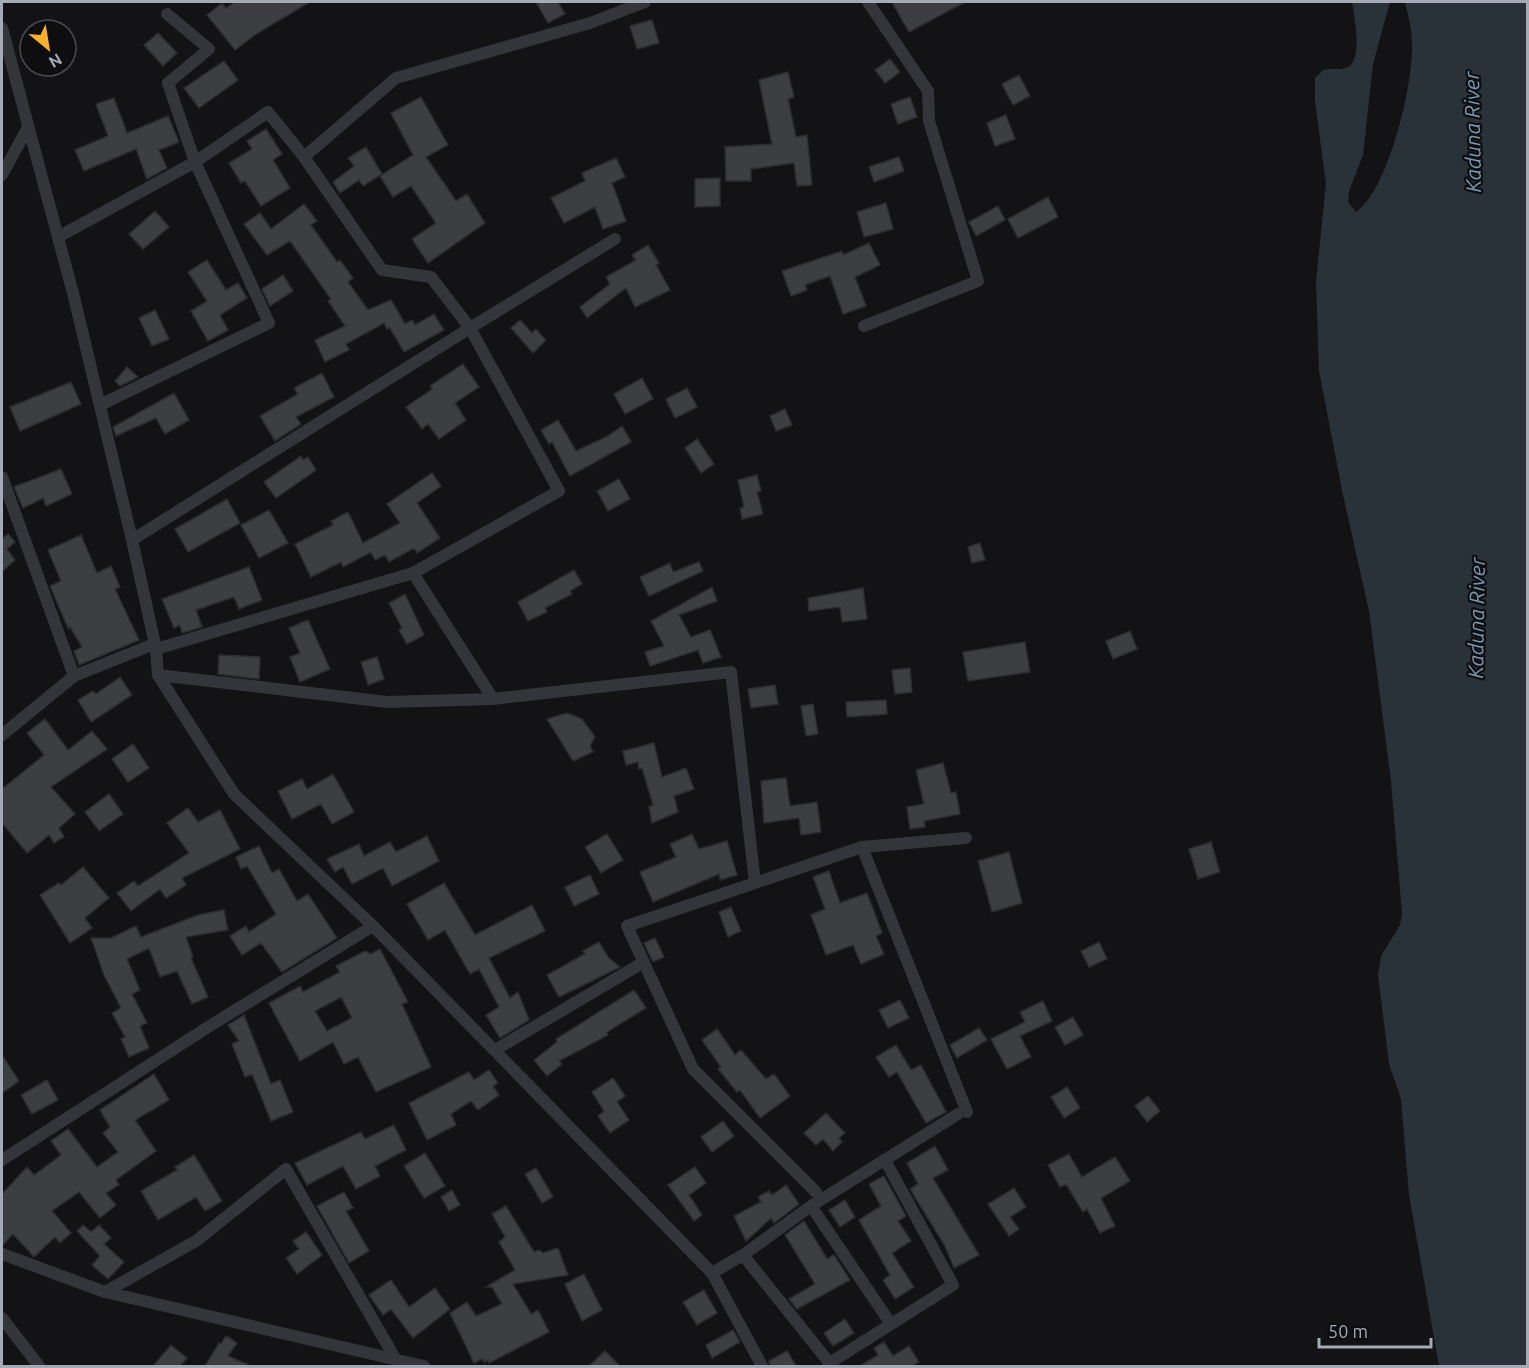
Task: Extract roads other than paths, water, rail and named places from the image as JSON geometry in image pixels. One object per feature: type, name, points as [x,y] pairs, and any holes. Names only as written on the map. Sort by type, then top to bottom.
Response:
[{"type":"street","points":[[304,157],[396,78],[590,23],[645,2]]},
{"type":"street","points":[[864,326],[978,281],[929,121],[928,91],[868,2]]},
{"type":"street","points":[[100,405],[269,323],[195,162],[168,82],[209,49],[167,14]]},
{"type":"street","points":[[2,28],[100,405],[155,646],[158,675],[234,794],[373,926],[712,1273],[762,1366]]},
{"type":"street","points":[[2,735],[74,676],[155,646],[413,573],[559,491],[470,328],[431,277],[382,270],[304,157],[268,112],[195,162],[58,237]]},
{"type":"street","points":[[2,175],[28,127]]},
{"type":"street","points":[[132,540],[615,239]]},
{"type":"street","points":[[2,477],[74,676]]},
{"type":"street","points":[[413,573],[493,699]]},
{"type":"street","points":[[158,675],[387,702],[493,699],[731,672],[755,884]]},
{"type":"street","points":[[816,1192],[693,1070],[627,926],[862,847],[966,838]]},
{"type":"street","points":[[712,1273],[743,1255],[812,1206],[962,1113],[862,847]]},
{"type":"street","points":[[2,1160],[208,1027],[373,926]]},
{"type":"street","points":[[495,1050],[644,962]]},
{"type":"street","points":[[743,1255],[830,1365],[953,1285],[885,1160]]},
{"type":"street","points":[[105,1292],[196,1241],[286,1169],[396,1360]]},
{"type":"street","points":[[812,1206],[891,1324]]},
{"type":"street","points":[[2,1254],[105,1292],[424,1366]]},
{"type":"street","points":[[2,1318],[39,1366]]},
{"type":"water","name":"Kaduna River","points":[[1352,2],[1390,2],[1373,64],[1363,155],[1349,191],[1348,202],[1356,212],[1368,200],[1379,182],[1389,159],[1404,107],[1412,60],[1411,27],[1405,2],[1527,2],[1527,1366],[1439,1366],[1409,1195],[1401,1099],[1389,1064],[1378,975],[1381,956],[1400,925],[1402,913],[1391,781],[1369,611],[1319,371],[1316,281],[1326,184],[1315,101],[1315,78],[1323,70],[1343,69],[1352,64],[1356,48],[1356,27]]}]
